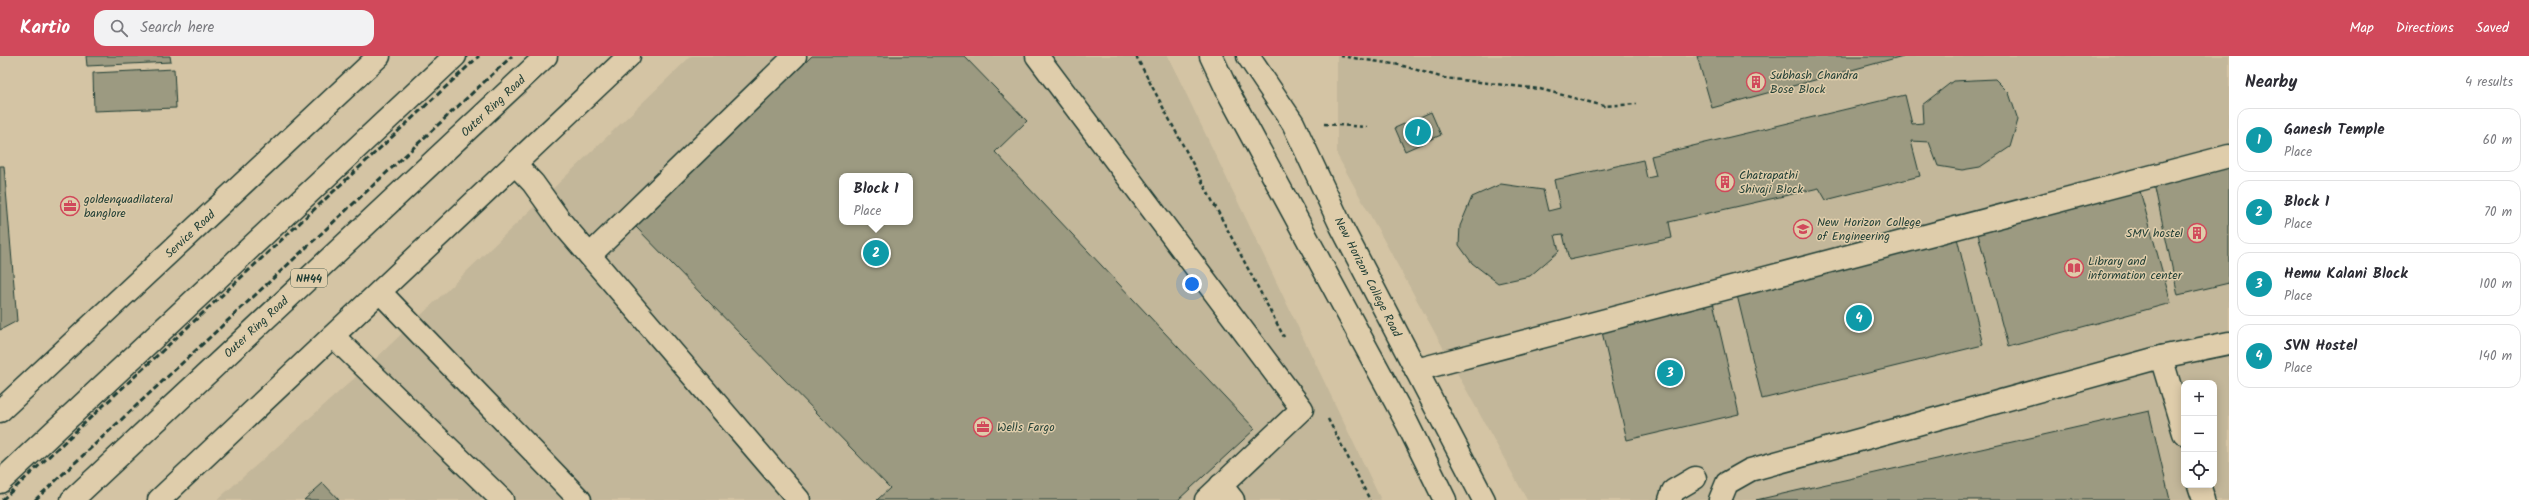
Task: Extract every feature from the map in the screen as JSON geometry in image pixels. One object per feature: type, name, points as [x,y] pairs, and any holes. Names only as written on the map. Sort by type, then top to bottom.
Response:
[{"type":"main road","name":"Service Road","points":[[0,411],[379,56]]},
{"type":"main road","points":[[0,482],[455,56]]},
{"type":"main road","name":"Outer Ring Road","points":[[72,500],[546,56]]},
{"type":"main road","points":[[159,500],[629,56]]},
{"type":"main road","points":[[590,256],[795,56]]},
{"type":"main road","points":[[1037,56],[1302,409],[1227,493],[1206,500]]},
{"type":"main road","points":[[1211,56],[1228,92],[1407,423],[1445,500]]},
{"type":"main road","name":"New Horizon College Road","points":[[1248,56],[1293,123],[1341,226],[1484,500]]},
{"type":"main road","points":[[1416,370],[2229,156]]},
{"type":"main road","points":[[515,164],[533,183],[590,256],[799,500]]},
{"type":"main road","points":[[380,292],[580,500]]},
{"type":"main road","points":[[333,336],[502,500]]},
{"type":"main road","points":[[1720,500],[1728,483],[1750,470],[2161,357],[2229,343]]},
{"type":"main road","points":[[2161,357],[2181,423]]},
{"type":"main road","points":[[1670,500],[1673,491],[1695,478]]},
{"type":"main road","points":[[2200,488],[2204,500]]},
{"type":"path","points":[[1136,56],[1285,338]]},
{"type":"path","points":[[1340,56],[1400,65],[1444,78],[1540,89],[1604,106],[1637,104]]},
{"type":"path","points":[[1293,123],[1367,127]]},
{"type":"path","points":[[1326,415],[1370,500]]},
{"type":"shaded area","points":[[691,56],[1168,56],[1381,500],[217,500],[366,368]]},
{"type":"shaded area","name":"New Horizon College of Engineering","points":[[1337,56],[2229,56],[2229,500],[1527,500],[1337,155]]},
{"type":"building","points":[[86,56],[170,56],[171,62],[87,66]]},
{"type":"building","points":[[812,56],[964,56],[1027,121],[995,152],[1255,429],[1178,500],[877,500],[890,488],[635,226]]},
{"type":"building","name":"Subhash Chandra Bose Block","points":[[1697,56],[1903,56],[1712,108]]},
{"type":"building","points":[[174,69],[176,108],[94,111],[93,73]]},
{"type":"building","name":"Chatrapathi Shivaji Block","points":[[1995,79],[2009,93],[2018,120],[2010,147],[1980,167],[1962,170],[1938,166],[1929,142],[1911,141],[1920,176],[1826,200],[1819,188],[1669,222],[1672,238],[1569,260],[1563,234],[1555,235],[1559,251],[1530,276],[1498,283],[1472,263],[1459,245],[1460,226],[1472,197],[1501,184],[1543,190],[1548,211],[1560,208],[1554,180],[1643,160],[1647,178],[1656,176],[1651,156],[1905,95],[1912,124],[1923,123],[1922,105],[1953,81]]},
{"type":"building","points":[[1431,112],[1441,135],[1405,151],[1395,128]]},
{"type":"building","points":[[0,166],[4,166],[17,321],[0,330]]},
{"type":"building","name":"SMV hostel","points":[[2229,166],[2229,283],[2178,295],[2154,184]]},
{"type":"building","name":"Library and information center","points":[[2140,191],[2171,303],[2008,347],[1978,234]]},
{"type":"building","points":[[1957,238],[1983,345],[1762,399],[1736,291]]},
{"type":"building","points":[[1713,302],[1739,414],[1627,440],[1602,332]]},
{"type":"building","points":[[2149,411],[2170,500],[1756,500]]},
{"type":"building","points":[[323,483],[339,500],[304,500]]},
{"type":"railway","points":[[2,500],[479,56]]},
{"type":"railway","points":[[35,500],[512,56]]},
{"type":"place","name":"Subhash Chandra Bose Block","points":[[1756,82]]},
{"type":"place","name":"Ganesh Temple","points":[[1418,132]]},
{"type":"place","name":"Chatrapathi Shivaji Block","points":[[1725,182]]},
{"type":"place","name":"goldenquadilateral banglore","points":[[70,206]]},
{"type":"place","name":"New Horizon College of Engineering","points":[[1803,229]]},
{"type":"place","name":"SMV hostel","points":[[2197,233]]},
{"type":"place","name":"Block 1","points":[[876,253]]},
{"type":"place","name":"Library and information center","points":[[2074,268]]},
{"type":"place","name":"SVN Hostel","points":[[1859,318]]},
{"type":"place","name":"Hemu Kalani Block","points":[[1670,373]]},
{"type":"place","name":"Wells Fargo","points":[[983,427]]}]
